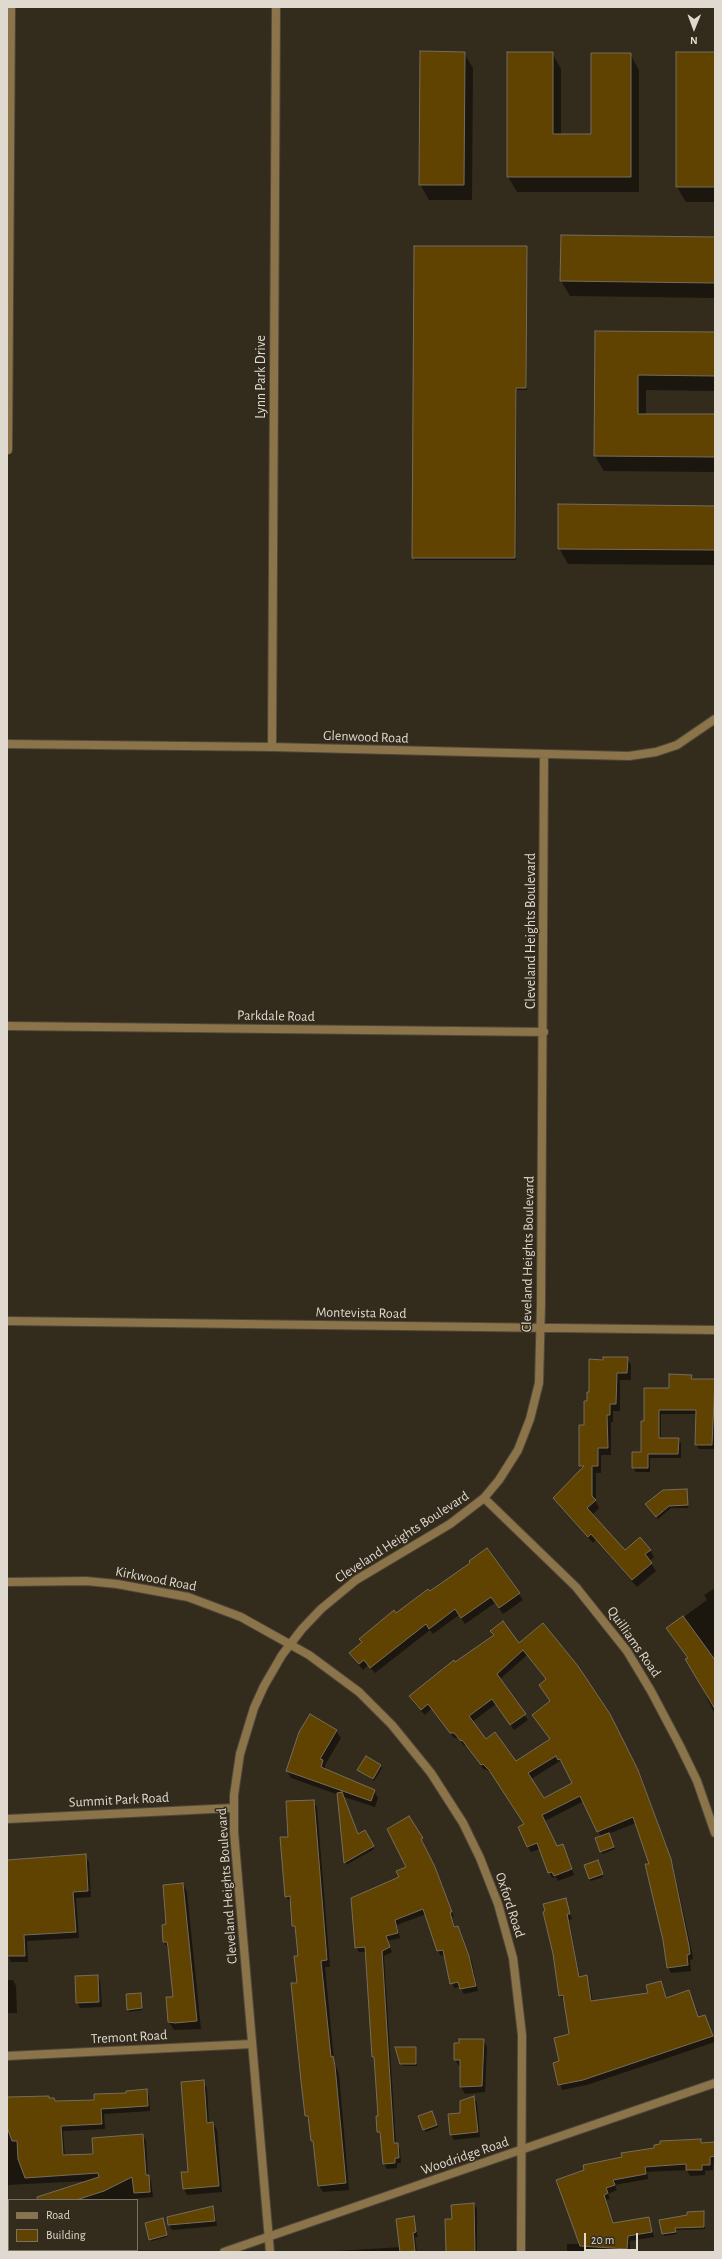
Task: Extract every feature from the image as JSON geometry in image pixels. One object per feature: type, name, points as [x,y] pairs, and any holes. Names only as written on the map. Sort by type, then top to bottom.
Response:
[{"type":"street","points":[[8,450],[11,7]]},
{"type":"street","name":"Lynn Park Drive","points":[[272,747],[276,7]]},
{"type":"street","name":"Glenwood Road","points":[[7,744],[272,747],[629,756],[656,752],[677,745],[715,719]]},
{"type":"street","name":"Cleveland Heights Boulevard","points":[[270,2252],[233,1808],[240,1754],[248,1726],[264,1686],[290,1643],[321,1609],[356,1580],[450,1524],[484,1498],[499,1480],[518,1450],[530,1419],[538,1383],[540,1328],[544,1032],[544,755]]},
{"type":"street","name":"Parkdale Road","points":[[7,1026],[544,1032]]},
{"type":"street","name":"Montevista Road","points":[[7,1321],[715,1330]]},
{"type":"street","name":"Quilliams Road","points":[[484,1498],[576,1587],[627,1651],[651,1691],[679,1744],[696,1781],[715,1833]]},
{"type":"street","name":"Kirkwood Road","points":[[7,1582],[86,1581],[158,1591],[188,1597],[242,1617],[290,1643]]},
{"type":"street","name":"Oxford Road","points":[[290,1643],[329,1668],[359,1692],[392,1725],[431,1773],[444,1792],[463,1823],[480,1858],[505,1924],[516,1976],[522,2035],[521,2252]]},
{"type":"street","name":"Summit Park Road","points":[[7,1818],[233,1808]]},
{"type":"street","name":"Tremont Road","points":[[7,2056],[252,2044]]},
{"type":"street","name":"Woodridge Road","points":[[224,2252],[715,2084]]},
{"type":"building","points":[[420,51],[465,52],[464,185],[419,185]]},
{"type":"building","points":[[507,52],[553,52],[553,134],[591,134],[591,53],[631,53],[631,177],[507,177]]},
{"type":"building","points":[[676,52],[715,52],[715,187],[676,187]]},
{"type":"building","points":[[561,235],[715,237],[715,283],[560,281]]},
{"type":"building","points":[[414,246],[527,246],[526,388],[516,388],[515,558],[412,558]]},
{"type":"building","points":[[595,331],[715,332],[715,376],[638,375],[638,414],[715,414],[715,457],[594,456]]},
{"type":"building","points":[[558,504],[715,506],[715,550],[558,549]]},
{"type":"building","points":[[603,1357],[628,1357],[627,1373],[617,1373],[616,1404],[610,1404],[610,1415],[607,1415],[608,1448],[598,1448],[598,1466],[592,1466],[592,1496],[596,1500],[587,1508],[625,1550],[640,1537],[651,1550],[645,1554],[652,1563],[632,1580],[591,1534],[588,1537],[553,1498],[584,1466],[579,1466],[579,1425],[584,1425],[584,1401],[587,1401],[587,1392],[589,1392],[589,1359],[603,1360]]},
{"type":"building","points":[[669,1374],[692,1375],[691,1379],[715,1379],[712,1445],[695,1445],[696,1410],[659,1410],[659,1438],[679,1438],[678,1454],[648,1454],[648,1468],[632,1468],[632,1452],[641,1452],[641,1421],[644,1421],[644,1388],[669,1388]]},
{"type":"building","points":[[687,1489],[688,1505],[669,1506],[656,1517],[645,1504],[663,1490]]},
{"type":"building","points":[[487,1548],[520,1593],[499,1608],[491,1597],[461,1618],[455,1609],[429,1629],[426,1624],[370,1668],[364,1660],[359,1664],[349,1653],[362,1642],[359,1639],[394,1610],[396,1613],[428,1589],[430,1591],[470,1563],[469,1561]]},
{"type":"building","points":[[683,1616],[715,1660],[715,1709],[685,1659],[688,1658],[666,1628]]},
{"type":"building","points":[[503,1621],[519,1643],[543,1623],[578,1666],[610,1714],[638,1770],[671,1859],[689,1946],[690,1954],[687,1955],[688,1965],[667,1968],[663,1940],[645,1864],[649,1864],[633,1817],[597,1832],[580,1796],[542,1815],[557,1846],[563,1844],[572,1869],[554,1876],[552,1872],[548,1873],[537,1843],[527,1847],[518,1827],[524,1824],[489,1770],[483,1764],[481,1765],[462,1740],[461,1741],[454,1733],[450,1733],[428,1704],[421,1710],[409,1696],[454,1660],[455,1662],[494,1635],[490,1631]],"holes":[[[523,1650],[546,1679],[539,1685],[550,1701],[532,1715],[550,1739],[516,1761],[495,1732],[486,1739],[469,1716],[492,1699],[510,1725],[526,1714],[497,1674]],[[556,1756],[558,1760],[560,1759],[572,1783],[544,1798],[528,1773]]]},
{"type":"building","points":[[310,1714],[337,1730],[320,1759],[323,1760],[321,1767],[375,1790],[371,1801],[286,1771],[299,1732]]},
{"type":"building","points":[[366,1756],[381,1765],[373,1779],[357,1770]]},
{"type":"building","points":[[342,1792],[358,1834],[365,1830],[374,1846],[344,1863],[337,1793]]},
{"type":"building","points":[[314,1800],[327,1960],[321,1961],[331,2057],[333,2056],[335,2066],[346,2183],[318,2186],[313,2141],[311,2141],[308,2116],[305,2116],[301,2081],[291,1983],[297,1983],[294,1956],[298,1956],[295,1926],[292,1926],[290,1896],[285,1897],[280,1837],[288,1837],[286,1801]]},
{"type":"building","points":[[409,1816],[423,1838],[421,1839],[435,1867],[452,1912],[450,1912],[454,1927],[458,1926],[469,1956],[476,1986],[460,1989],[458,1982],[450,1984],[443,1950],[437,1951],[423,1909],[395,1920],[398,1933],[386,1936],[390,1947],[382,1951],[394,2143],[398,2143],[399,2158],[395,2158],[395,2163],[383,2164],[380,2132],[377,2132],[376,2116],[378,2116],[374,2057],[372,2057],[365,1947],[355,1948],[351,1898],[399,1877],[396,1871],[406,1867],[387,1829]]},
{"type":"building","points":[[609,1833],[614,1847],[600,1852],[595,1838]]},
{"type":"building","points":[[86,1854],[88,1891],[73,1892],[76,1932],[24,1935],[25,1956],[7,1956],[7,1860]]},
{"type":"building","points":[[598,1860],[603,1874],[589,1879],[584,1865]]},
{"type":"building","points":[[183,1883],[197,2021],[175,2023],[168,2022],[166,1997],[173,1997],[168,1947],[167,1942],[163,1942],[162,1925],[166,1924],[163,1885]]},
{"type":"building","points":[[566,1898],[570,1914],[567,1914],[579,1977],[587,1975],[591,2001],[648,1993],[646,1985],[661,1981],[666,1998],[689,1990],[698,2017],[705,2015],[713,2036],[583,2080],[558,2085],[553,2063],[559,2061],[554,2038],[569,2034],[563,1995],[559,1996],[553,1954],[543,1912],[545,1911],[543,1904]]},
{"type":"building","points":[[98,1975],[99,2002],[76,2003],[75,1976]]},
{"type":"building","points":[[141,1993],[142,2008],[127,2010],[126,1994]]},
{"type":"building","points":[[459,2039],[484,2039],[482,2086],[460,2087],[460,2060],[454,2060],[454,2043],[459,2043]]},
{"type":"building","points":[[395,2047],[416,2047],[416,2064],[400,2064]]},
{"type":"building","points":[[204,2080],[207,2123],[213,2122],[219,2186],[183,2189],[181,2172],[188,2172],[181,2082]]},
{"type":"building","points":[[147,2089],[148,2106],[101,2109],[102,2124],[61,2126],[63,2155],[93,2154],[92,2138],[143,2134],[146,2175],[149,2175],[150,2192],[134,2193],[132,2177],[104,2191],[79,2199],[37,2199],[37,2197],[99,2177],[98,2173],[25,2178],[18,2159],[17,2141],[12,2141],[7,2127],[7,2097],[49,2096],[49,2098],[54,2098],[55,2101],[94,2100],[94,2094],[126,2093],[126,2091]]},
{"type":"building","points":[[474,2096],[478,2132],[450,2135],[448,2114],[460,2113],[460,2101]]},
{"type":"building","points":[[432,2111],[437,2125],[423,2130],[418,2116]]},
{"type":"building","points":[[701,2139],[701,2143],[715,2142],[715,2156],[710,2157],[710,2165],[702,2165],[702,2170],[686,2170],[686,2164],[645,2167],[646,2174],[613,2180],[615,2185],[606,2188],[608,2193],[604,2195],[613,2223],[649,2217],[652,2232],[628,2236],[627,2249],[580,2246],[556,2180],[584,2170],[583,2165],[622,2157],[621,2153],[654,2148],[654,2145],[660,2144],[660,2141]]},
{"type":"building","points":[[474,2203],[475,2252],[446,2252],[445,2219],[452,2219],[451,2205]]},
{"type":"building","points":[[213,2206],[215,2221],[168,2225],[167,2217]]},
{"type":"building","points":[[704,2211],[704,2227],[675,2228],[676,2232],[662,2234],[659,2220],[687,2215],[687,2212]]},
{"type":"building","points":[[414,2216],[416,2232],[413,2233],[415,2251],[400,2252],[396,2219]]},
{"type":"building","points":[[163,2218],[167,2235],[149,2240],[145,2223]]}]
